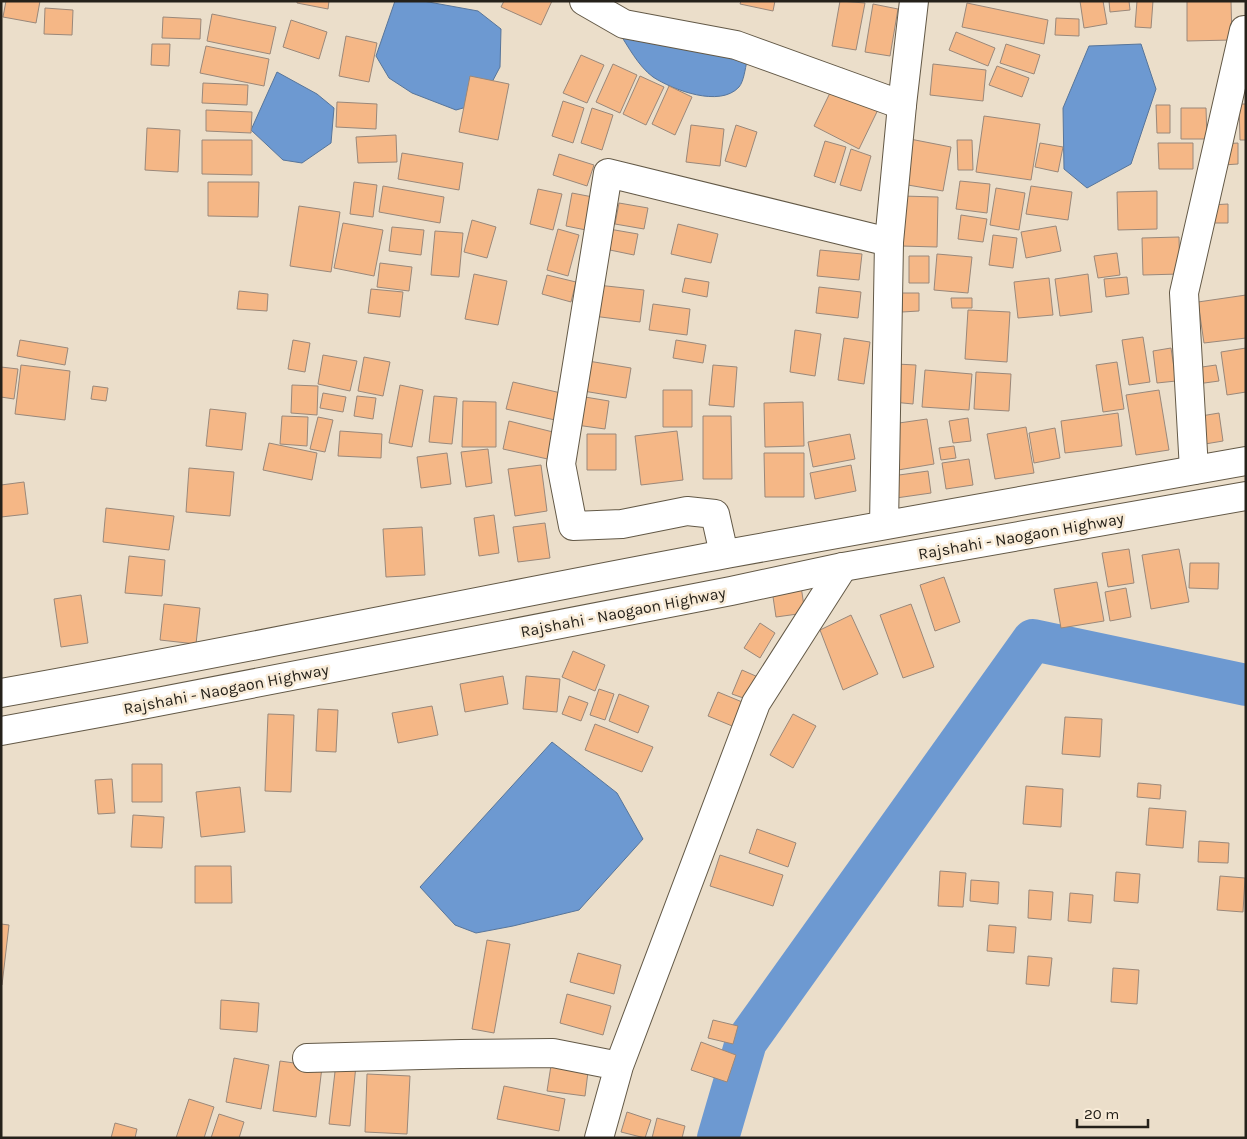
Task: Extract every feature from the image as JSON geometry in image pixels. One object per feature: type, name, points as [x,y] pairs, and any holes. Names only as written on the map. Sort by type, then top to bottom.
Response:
[{"type":"main road","points":[[584,1],[624,24],[736,45],[902,105]]},
{"type":"main road","points":[[884,525],[888,242],[914,1]]},
{"type":"main road","points":[[1194,470],[1184,293],[1244,30],[1246,30]]},
{"type":"main road","points":[[724,554],[715,514],[687,511],[622,524],[573,526],[560,464],[608,173],[888,242]]},
{"type":"main road","points":[[1,693],[724,554],[1246,461]]},
{"type":"main road","name":"Rajshahi - Naogaon Highway","points":[[1,731],[842,567],[1246,496]]},
{"type":"main road","points":[[599,1138],[619,1066],[756,703],[842,567]]},
{"type":"main road","points":[[528,593],[536,628]]},
{"type":"main road","points":[[307,1058],[553,1053],[619,1066]]},
{"type":"water","points":[[395,1],[423,1],[478,11],[501,29],[500,67],[481,103],[456,110],[412,93],[389,78],[376,56]]},
{"type":"water","points":[[618,31],[747,61],[742,82],[731,93],[720,96],[696,95],[672,87],[653,77],[643,67]]},
{"type":"water","points":[[1141,44],[1156,89],[1131,164],[1087,188],[1064,169],[1063,108],[1089,46]]},
{"type":"water","points":[[277,72],[317,94],[334,108],[331,143],[302,163],[283,160],[251,130]]},
{"type":"water","points":[[552,742],[617,793],[643,839],[579,910],[476,933],[455,925],[420,887]]},
{"type":"building","points":[[6,1],[40,1],[36,23],[3,17]]},
{"type":"building","points":[[297,1],[329,1],[328,9],[297,3]]},
{"type":"building","points":[[504,1],[552,1],[541,25],[501,7]]},
{"type":"building","points":[[741,1],[775,1],[773,11],[740,4]]},
{"type":"building","points":[[840,1],[865,3],[856,50],[832,46]]},
{"type":"building","points":[[1080,1],[1103,1],[1107,24],[1084,28]]},
{"type":"building","points":[[1109,1],[1129,1],[1130,10],[1110,12]]},
{"type":"building","points":[[1137,1],[1153,1],[1151,28],[1135,27]]},
{"type":"building","points":[[1187,1],[1231,1],[1232,40],[1187,41]]},
{"type":"building","points":[[967,3],[1048,20],[1044,44],[962,27]]},
{"type":"building","points":[[873,4],[898,9],[890,56],[865,52]]},
{"type":"building","points":[[45,8],[73,10],[72,35],[44,34]]},
{"type":"building","points":[[212,14],[276,27],[270,54],[207,41]]},
{"type":"building","points":[[163,17],[201,19],[200,39],[162,38]]},
{"type":"building","points":[[1056,18],[1079,19],[1079,36],[1055,35]]},
{"type":"building","points":[[291,20],[327,32],[319,59],[283,47]]},
{"type":"building","points":[[956,32],[995,48],[988,66],[949,50]]},
{"type":"building","points":[[346,36],[377,43],[369,82],[339,76]]},
{"type":"building","points":[[152,44],[170,44],[169,66],[151,65]]},
{"type":"building","points":[[1006,44],[1040,55],[1034,74],[1000,63]]},
{"type":"building","points":[[206,46],[269,59],[264,86],[200,73]]},
{"type":"building","points":[[581,55],[604,65],[587,103],[563,93]]},
{"type":"building","points":[[613,64],[637,75],[620,113],[596,102]]},
{"type":"building","points":[[933,64],[986,70],[983,101],[930,95]]},
{"type":"building","points":[[997,66],[1029,78],[1022,97],[989,85]]},
{"type":"building","points":[[842,68],[887,91],[859,149],[814,126]]},
{"type":"building","points":[[470,76],[509,84],[498,140],[459,132]]},
{"type":"building","points":[[640,76],[664,87],[646,125],[623,114]]},
{"type":"building","points":[[203,83],[248,85],[247,105],[202,103]]},
{"type":"building","points":[[669,86],[692,97],[675,135],[652,124]]},
{"type":"building","points":[[563,101],[584,108],[573,143],[552,136]]},
{"type":"building","points":[[337,102],[377,104],[376,129],[336,127]]},
{"type":"building","points":[[1239,104],[1246,104],[1246,140],[1240,140]]},
{"type":"building","points":[[1156,105],[1170,105],[1170,133],[1157,133]]},
{"type":"building","points":[[592,108],[613,115],[602,150],[581,143]]},
{"type":"building","points":[[1181,108],[1206,108],[1207,139],[1181,139]]},
{"type":"building","points":[[206,110],[252,112],[251,133],[206,131]]},
{"type":"building","points":[[984,116],[1040,124],[1031,180],[976,172]]},
{"type":"building","points":[[691,125],[724,129],[720,166],[686,162]]},
{"type":"building","points":[[736,125],[757,132],[746,167],[725,161]]},
{"type":"building","points":[[147,128],[180,130],[178,172],[145,170]]},
{"type":"building","points":[[396,135],[397,162],[358,163],[356,137]]},
{"type":"building","points":[[910,139],[951,147],[943,191],[902,184]]},
{"type":"building","points":[[202,140],[252,140],[252,175],[202,174]]},
{"type":"building","points":[[957,140],[972,140],[973,170],[958,170]]},
{"type":"building","points":[[825,141],[846,147],[835,183],[814,176]]},
{"type":"building","points":[[1040,143],[1063,147],[1058,172],[1035,167]]},
{"type":"building","points":[[1158,143],[1193,143],[1193,169],[1159,169]]},
{"type":"building","points":[[1238,143],[1238,164],[1223,165],[1222,144]]},
{"type":"building","points":[[851,149],[871,156],[861,191],[840,185]]},
{"type":"building","points":[[402,153],[463,163],[459,190],[398,179]]},
{"type":"building","points":[[559,154],[594,165],[587,186],[553,175]]},
{"type":"building","points":[[960,181],[990,184],[987,213],[956,209]]},
{"type":"building","points":[[208,182],[259,182],[258,217],[208,216]]},
{"type":"building","points":[[354,182],[377,185],[373,217],[350,214]]},
{"type":"building","points":[[383,186],[444,197],[440,223],[379,212]]},
{"type":"building","points":[[1031,186],[1072,192],[1068,220],[1026,214]]},
{"type":"building","points":[[996,188],[1025,193],[1019,230],[990,225]]},
{"type":"building","points":[[538,189],[562,194],[553,230],[530,224]]},
{"type":"building","points":[[1157,191],[1157,229],[1118,230],[1117,192]]},
{"type":"building","points":[[572,193],[598,198],[591,231],[566,226]]},
{"type":"building","points":[[902,196],[938,197],[937,247],[901,246]]},
{"type":"building","points":[[619,203],[648,208],[644,229],[615,224]]},
{"type":"building","points":[[1228,204],[1228,223],[1210,223],[1210,205]]},
{"type":"building","points":[[299,206],[340,212],[331,272],[290,266]]},
{"type":"building","points":[[961,215],[987,219],[983,242],[958,239]]},
{"type":"building","points":[[472,220],[496,227],[487,258],[464,252]]},
{"type":"building","points":[[343,223],[383,230],[374,276],[334,268]]},
{"type":"building","points":[[678,224],[718,234],[711,263],[671,254]]},
{"type":"building","points":[[1056,226],[1061,251],[1026,258],[1021,232]]},
{"type":"building","points":[[392,227],[424,230],[421,255],[389,251]]},
{"type":"building","points":[[558,229],[579,235],[568,276],[547,270]]},
{"type":"building","points":[[609,229],[638,234],[634,255],[605,249]]},
{"type":"building","points":[[435,231],[463,233],[459,277],[431,275]]},
{"type":"building","points":[[993,235],[1017,238],[1013,268],[989,265]]},
{"type":"building","points":[[1179,237],[1180,274],[1143,275],[1142,238]]},
{"type":"building","points":[[820,250],[862,254],[859,280],[817,276]]},
{"type":"building","points":[[1117,253],[1120,275],[1098,278],[1094,256]]},
{"type":"building","points":[[937,254],[972,257],[968,293],[934,290]]},
{"type":"building","points":[[909,256],[929,256],[929,283],[909,283]]},
{"type":"building","points":[[380,263],[412,267],[409,291],[377,287]]},
{"type":"building","points":[[474,274],[507,281],[498,325],[465,319]]},
{"type":"building","points":[[1088,274],[1092,312],[1060,316],[1055,279]]},
{"type":"building","points":[[547,275],[576,282],[571,302],[542,294]]},
{"type":"building","points":[[1127,277],[1129,294],[1106,297],[1104,279]]},
{"type":"building","points":[[685,278],[709,282],[707,297],[682,292]]},
{"type":"building","points":[[1049,278],[1053,315],[1018,318],[1014,282]]},
{"type":"building","points":[[597,285],[644,290],[640,322],[593,316]]},
{"type":"building","points":[[819,287],[861,292],[858,318],[816,313]]},
{"type":"building","points":[[371,289],[403,292],[400,317],[368,313]]},
{"type":"building","points":[[239,291],[268,294],[267,311],[237,309]]},
{"type":"building","points":[[902,293],[919,293],[919,311],[902,312]]},
{"type":"building","points":[[1246,295],[1246,338],[1204,343],[1198,302]]},
{"type":"building","points":[[951,298],[972,298],[972,308],[952,308]]},
{"type":"building","points":[[653,304],[690,309],[687,335],[649,330]]},
{"type":"building","points":[[968,310],[1010,312],[1007,362],[965,359]]},
{"type":"building","points":[[795,330],[821,334],[815,376],[790,372]]},
{"type":"building","points":[[1143,337],[1150,382],[1129,385],[1122,340]]},
{"type":"building","points":[[844,338],[870,342],[864,384],[838,380]]},
{"type":"building","points":[[20,340],[68,348],[65,365],[17,356]]},
{"type":"building","points":[[293,340],[310,343],[305,372],[288,369]]},
{"type":"building","points":[[676,340],[706,345],[703,363],[673,358]]},
{"type":"building","points":[[1171,348],[1176,381],[1157,383],[1153,351]]},
{"type":"building","points":[[1246,348],[1246,392],[1227,395],[1221,352]]},
{"type":"building","points":[[323,355],[357,361],[350,391],[318,384]]},
{"type":"building","points":[[364,357],[390,362],[383,396],[358,391]]},
{"type":"building","points":[[582,360],[631,368],[626,398],[577,390]]},
{"type":"building","points":[[1117,362],[1124,409],[1103,412],[1096,365]]},
{"type":"building","points":[[896,364],[916,365],[913,404],[893,402]]},
{"type":"building","points":[[21,365],[70,371],[65,420],[15,414]]},
{"type":"building","points":[[713,365],[737,367],[734,407],[709,405]]},
{"type":"building","points":[[1216,365],[1219,381],[1197,384],[1195,368]]},
{"type":"building","points":[[1,367],[18,369],[14,399],[1,397]]},
{"type":"building","points":[[925,370],[972,374],[969,410],[922,407]]},
{"type":"building","points":[[976,372],[1011,374],[1009,411],[974,409]]},
{"type":"building","points":[[513,382],[561,393],[555,420],[506,409]]},
{"type":"building","points":[[292,385],[318,386],[317,415],[291,413]]},
{"type":"building","points":[[400,385],[423,390],[412,447],[389,443]]},
{"type":"building","points":[[93,386],[108,388],[106,401],[91,399]]},
{"type":"building","points":[[663,390],[692,390],[692,427],[663,427]]},
{"type":"building","points":[[1159,390],[1169,450],[1136,455],[1126,395]]},
{"type":"building","points":[[323,393],[346,397],[343,412],[320,408]]},
{"type":"building","points":[[573,395],[609,401],[605,429],[569,424]]},
{"type":"building","points":[[357,396],[376,398],[373,419],[354,416]]},
{"type":"building","points":[[434,396],[457,398],[452,444],[429,442]]},
{"type":"building","points":[[463,401],[496,402],[496,447],[462,447]]},
{"type":"building","points":[[803,402],[804,446],[765,447],[764,403]]},
{"type":"building","points":[[210,409],[246,413],[242,450],[206,446]]},
{"type":"building","points":[[1118,413],[1122,446],[1065,453],[1061,421]]},
{"type":"building","points":[[1219,413],[1223,441],[1199,445],[1195,417]]},
{"type":"building","points":[[282,416],[308,417],[307,446],[280,444]]},
{"type":"building","points":[[703,416],[731,416],[732,479],[703,479]]},
{"type":"building","points":[[318,417],[333,420],[325,452],[310,449]]},
{"type":"building","points":[[968,418],[971,441],[953,443],[949,421]]},
{"type":"building","points":[[927,419],[934,464],[892,471],[885,425]]},
{"type":"building","points":[[509,421],[557,433],[552,460],[503,449]]},
{"type":"building","points":[[1026,427],[1034,473],[995,479],[987,434]]},
{"type":"building","points":[[1055,428],[1060,458],[1034,463],[1029,433]]},
{"type":"building","points":[[340,431],[382,434],[381,458],[338,456]]},
{"type":"building","points":[[677,431],[683,480],[641,485],[635,436]]},
{"type":"building","points":[[587,434],[616,434],[616,470],[587,470]]},
{"type":"building","points":[[850,434],[855,459],[813,467],[808,442]]},
{"type":"building","points":[[269,443],[317,453],[312,480],[263,470]]},
{"type":"building","points":[[954,446],[956,458],[941,460],[939,448]]},
{"type":"building","points":[[488,449],[492,483],[466,487],[461,452]]},
{"type":"building","points":[[447,453],[451,484],[421,488],[417,457]]},
{"type":"building","points":[[764,453],[804,453],[804,497],[765,497]]},
{"type":"building","points":[[969,459],[973,485],[946,489],[942,463]]},
{"type":"building","points":[[541,465],[547,511],[515,516],[508,469]]},
{"type":"building","points":[[851,465],[856,491],[815,499],[810,473]]},
{"type":"building","points":[[189,468],[234,472],[230,516],[186,512]]},
{"type":"building","points":[[928,471],[931,493],[896,498],[892,476]]},
{"type":"building","points":[[24,482],[28,514],[1,517],[1,485]]},
{"type":"building","points":[[106,508],[174,516],[169,550],[103,542]]},
{"type":"building","points":[[494,515],[499,553],[479,556],[474,518]]},
{"type":"building","points":[[545,523],[550,558],[518,562],[513,527]]},
{"type":"building","points":[[422,527],[425,575],[386,577],[383,529]]},
{"type":"building","points":[[1129,549],[1134,583],[1108,587],[1102,553]]},
{"type":"building","points":[[1179,549],[1189,602],[1151,609],[1142,555]]},
{"type":"building","points":[[129,556],[165,560],[162,596],[125,593]]},
{"type":"building","points":[[1190,563],[1219,563],[1218,589],[1189,588]]},
{"type":"building","points":[[944,577],[960,622],[935,631],[920,585]]},
{"type":"building","points":[[1097,582],[1104,621],[1061,628],[1054,589]]},
{"type":"building","points":[[801,586],[805,613],[776,617],[772,590]]},
{"type":"building","points":[[1126,588],[1131,617],[1110,621],[1105,592]]},
{"type":"building","points":[[81,595],[88,643],[61,647],[54,599]]},
{"type":"building","points":[[164,604],[200,608],[196,644],[160,640]]},
{"type":"building","points":[[911,604],[934,667],[903,678],[880,615]]},
{"type":"building","points":[[851,615],[878,674],[843,690],[820,630]]},
{"type":"building","points":[[760,623],[775,633],[760,658],[744,648]]},
{"type":"building","points":[[573,651],[605,665],[595,691],[562,677]]},
{"type":"building","points":[[742,670],[758,677],[749,700],[732,694]]},
{"type":"building","points":[[503,676],[508,704],[465,712],[460,684]]},
{"type":"building","points":[[526,676],[560,679],[557,712],[523,709]]},
{"type":"building","points":[[599,689],[614,694],[605,720],[590,715]]},
{"type":"building","points":[[718,692],[747,704],[737,728],[708,716]]},
{"type":"building","points":[[619,694],[649,706],[638,733],[609,721]]},
{"type":"building","points":[[569,696],[588,703],[581,721],[562,714]]},
{"type":"building","points":[[432,706],[438,735],[398,743],[392,713]]},
{"type":"building","points":[[318,709],[338,710],[336,752],[316,751]]},
{"type":"building","points":[[268,714],[294,715],[291,792],[265,791]]},
{"type":"building","points":[[793,714],[816,726],[793,768],[770,755]]},
{"type":"building","points":[[1065,717],[1102,719],[1100,757],[1062,754]]},
{"type":"building","points":[[595,724],[653,747],[642,772],[585,750]]},
{"type":"building","points":[[132,764],[162,764],[162,802],[132,802]]},
{"type":"building","points":[[112,779],[115,813],[98,814],[95,780]]},
{"type":"building","points":[[1138,783],[1161,785],[1160,799],[1137,797]]},
{"type":"building","points":[[1026,786],[1063,789],[1061,827],[1023,824]]},
{"type":"building","points":[[240,787],[245,832],[201,837],[196,792]]},
{"type":"building","points":[[1149,808],[1186,811],[1183,848],[1146,845]]},
{"type":"building","points":[[133,815],[164,817],[162,848],[131,847]]},
{"type":"building","points":[[757,829],[796,843],[788,867],[749,853]]},
{"type":"building","points":[[1199,841],[1229,843],[1228,863],[1198,862]]},
{"type":"building","points":[[720,855],[783,875],[773,906],[710,886]]},
{"type":"building","points":[[195,866],[231,866],[232,903],[195,903]]},
{"type":"building","points":[[940,871],[966,873],[963,907],[938,906]]},
{"type":"building","points":[[1116,872],[1140,874],[1138,903],[1114,901]]},
{"type":"building","points":[[1220,876],[1245,878],[1243,912],[1217,910]]},
{"type":"building","points":[[971,880],[999,882],[998,904],[970,901]]},
{"type":"building","points":[[1029,890],[1053,892],[1051,920],[1028,918]]},
{"type":"building","points":[[1070,893],[1093,895],[1091,923],[1068,921]]},
{"type":"building","points":[[1,924],[9,925],[2,985],[1,985]]},
{"type":"building","points":[[989,925],[1016,927],[1014,953],[987,951]]},
{"type":"building","points":[[487,940],[510,944],[494,1033],[472,1029]]},
{"type":"building","points":[[578,953],[621,965],[614,994],[570,982]]},
{"type":"building","points":[[1028,956],[1052,958],[1049,986],[1026,984]]},
{"type":"building","points":[[1113,968],[1139,970],[1137,1004],[1111,1002]]},
{"type":"building","points":[[567,994],[611,1006],[603,1035],[560,1023]]},
{"type":"building","points":[[221,1000],[259,1003],[257,1032],[220,1029]]},
{"type":"building","points":[[713,1020],[738,1026],[733,1044],[708,1038]]},
{"type":"building","points":[[701,1042],[736,1055],[727,1082],[691,1070]]},
{"type":"building","points":[[234,1058],[269,1065],[261,1109],[226,1102]]},
{"type":"building","points":[[552,1059],[589,1064],[585,1096],[547,1091]]},
{"type":"building","points":[[280,1061],[322,1067],[316,1117],[273,1111]]},
{"type":"building","points":[[336,1063],[356,1065],[350,1126],[329,1124]]},
{"type":"building","points":[[367,1074],[410,1076],[407,1134],[365,1132]]},
{"type":"building","points":[[504,1086],[565,1099],[559,1131],[497,1119]]},
{"type":"building","points":[[189,1099],[214,1107],[204,1138],[176,1138]]},
{"type":"building","points":[[627,1112],[651,1120],[645,1138],[621,1132]]},
{"type":"building","points":[[219,1114],[244,1122],[239,1138],[211,1138]]},
{"type":"building","points":[[657,1118],[685,1126],[682,1138],[652,1138]]},
{"type":"building","points":[[115,1123],[137,1129],[135,1138],[111,1138]]},
{"type":"waterway","points":[[718,1138],[746,1042],[1033,640],[1246,685]]}]
